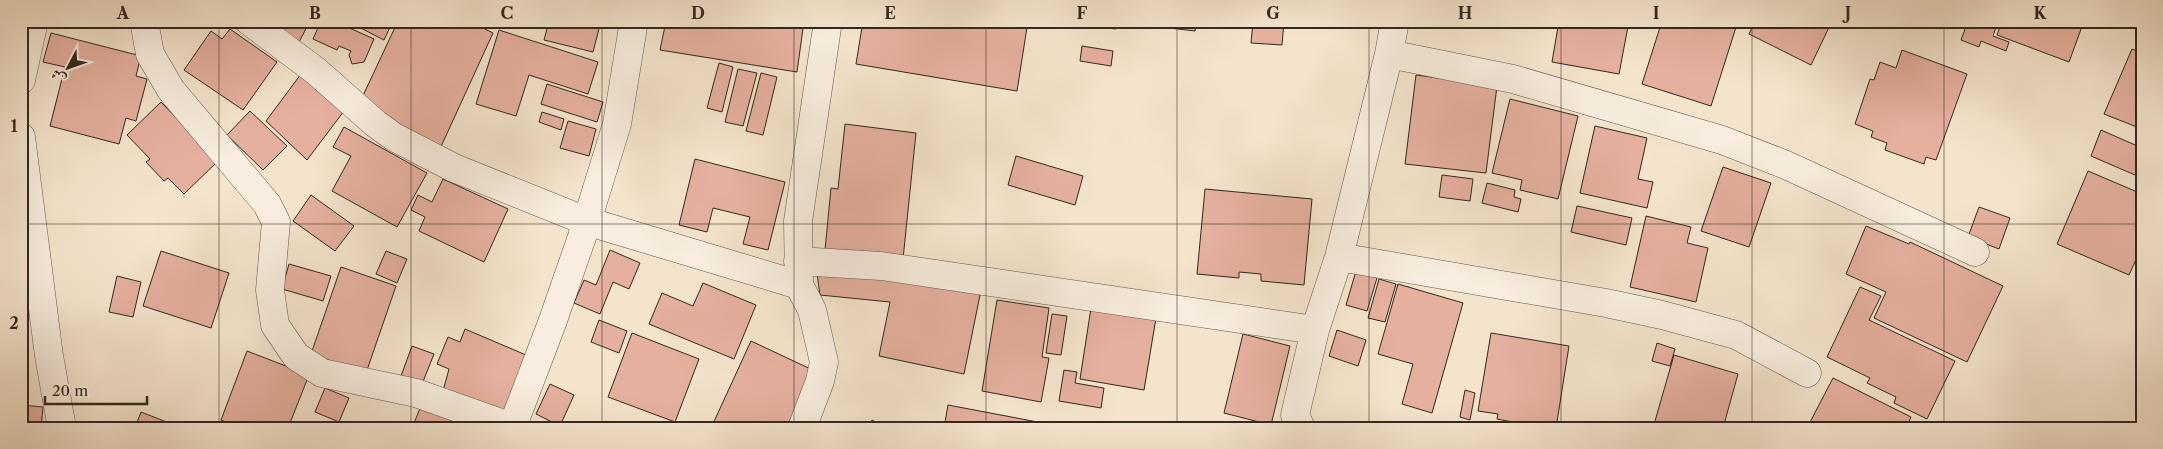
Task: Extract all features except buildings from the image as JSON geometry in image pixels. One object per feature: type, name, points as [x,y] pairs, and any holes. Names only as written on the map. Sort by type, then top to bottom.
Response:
[{"type":"street","points":[[21,80],[34,21]]},
{"type":"street","points":[[144,21],[150,54],[171,90],[267,204],[276,222],[270,290],[272,307],[275,325],[296,356],[322,373],[416,394],[512,427],[552,323],[617,124],[634,21]]},
{"type":"street","points":[[249,21],[316,71],[363,116],[394,137],[454,168],[586,221],[798,273],[881,266],[1017,287],[1182,308],[1315,330]]},
{"type":"street","points":[[802,428],[820,382],[824,362],[812,310],[798,273],[798,221],[828,21]]},
{"type":"street","points":[[1301,428],[1295,415],[1315,330],[1339,257],[1389,54],[1395,21]]},
{"type":"street","points":[[1389,54],[1513,80],[1722,140],[1786,165],[1974,252]]},
{"type":"street","points":[[21,137],[49,356],[62,428]]},
{"type":"street","points":[[1339,257],[1606,303],[1662,315],[1736,335],[1807,373]]}]
